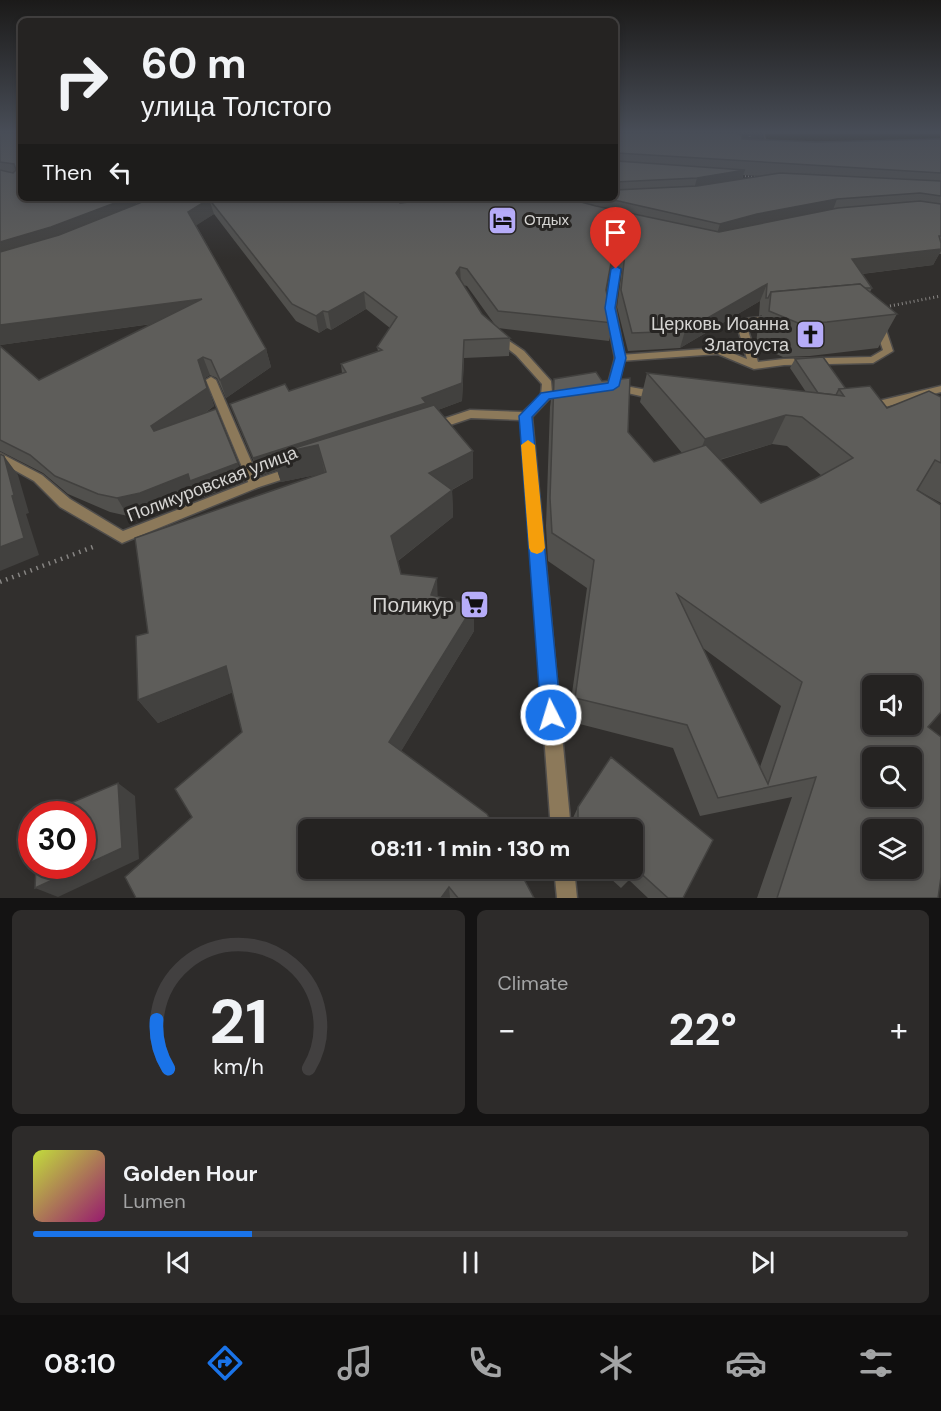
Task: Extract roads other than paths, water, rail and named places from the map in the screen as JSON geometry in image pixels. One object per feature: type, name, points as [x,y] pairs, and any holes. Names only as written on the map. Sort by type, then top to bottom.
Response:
[{"type":"street","points":[[434,210],[438,201]]},
{"type":"street","points":[[613,386],[620,358],[610,308],[616,269]]},
{"type":"street","points":[[620,358],[718,351],[754,366],[784,362],[873,360],[888,351],[875,309]]},
{"type":"street","points":[[754,366],[741,322],[786,317]]},
{"type":"street","points":[[487,328],[520,352],[547,383],[546,396]]},
{"type":"street","points":[[211,380],[255,484]]},
{"type":"street","points":[[425,429],[470,414],[526,416],[546,396],[613,386],[674,400]]},
{"type":"street","points":[[858,408],[879,406],[941,389]]},
{"type":"street","points":[[526,416],[560,819]]},
{"type":"street","name":"Поликуровская улица","points":[[0,457],[38,478],[65,503],[122,537],[255,484],[300,469]]},
{"type":"street","points":[[565,879],[567,898]]},
{"type":"place","name":"Отдых","points":[[503,220]]},
{"type":"place","name":"Церковь Иоанна Златоуста","points":[[810,334]]},
{"type":"place","name":"Поликур","points":[[475,605]]}]
